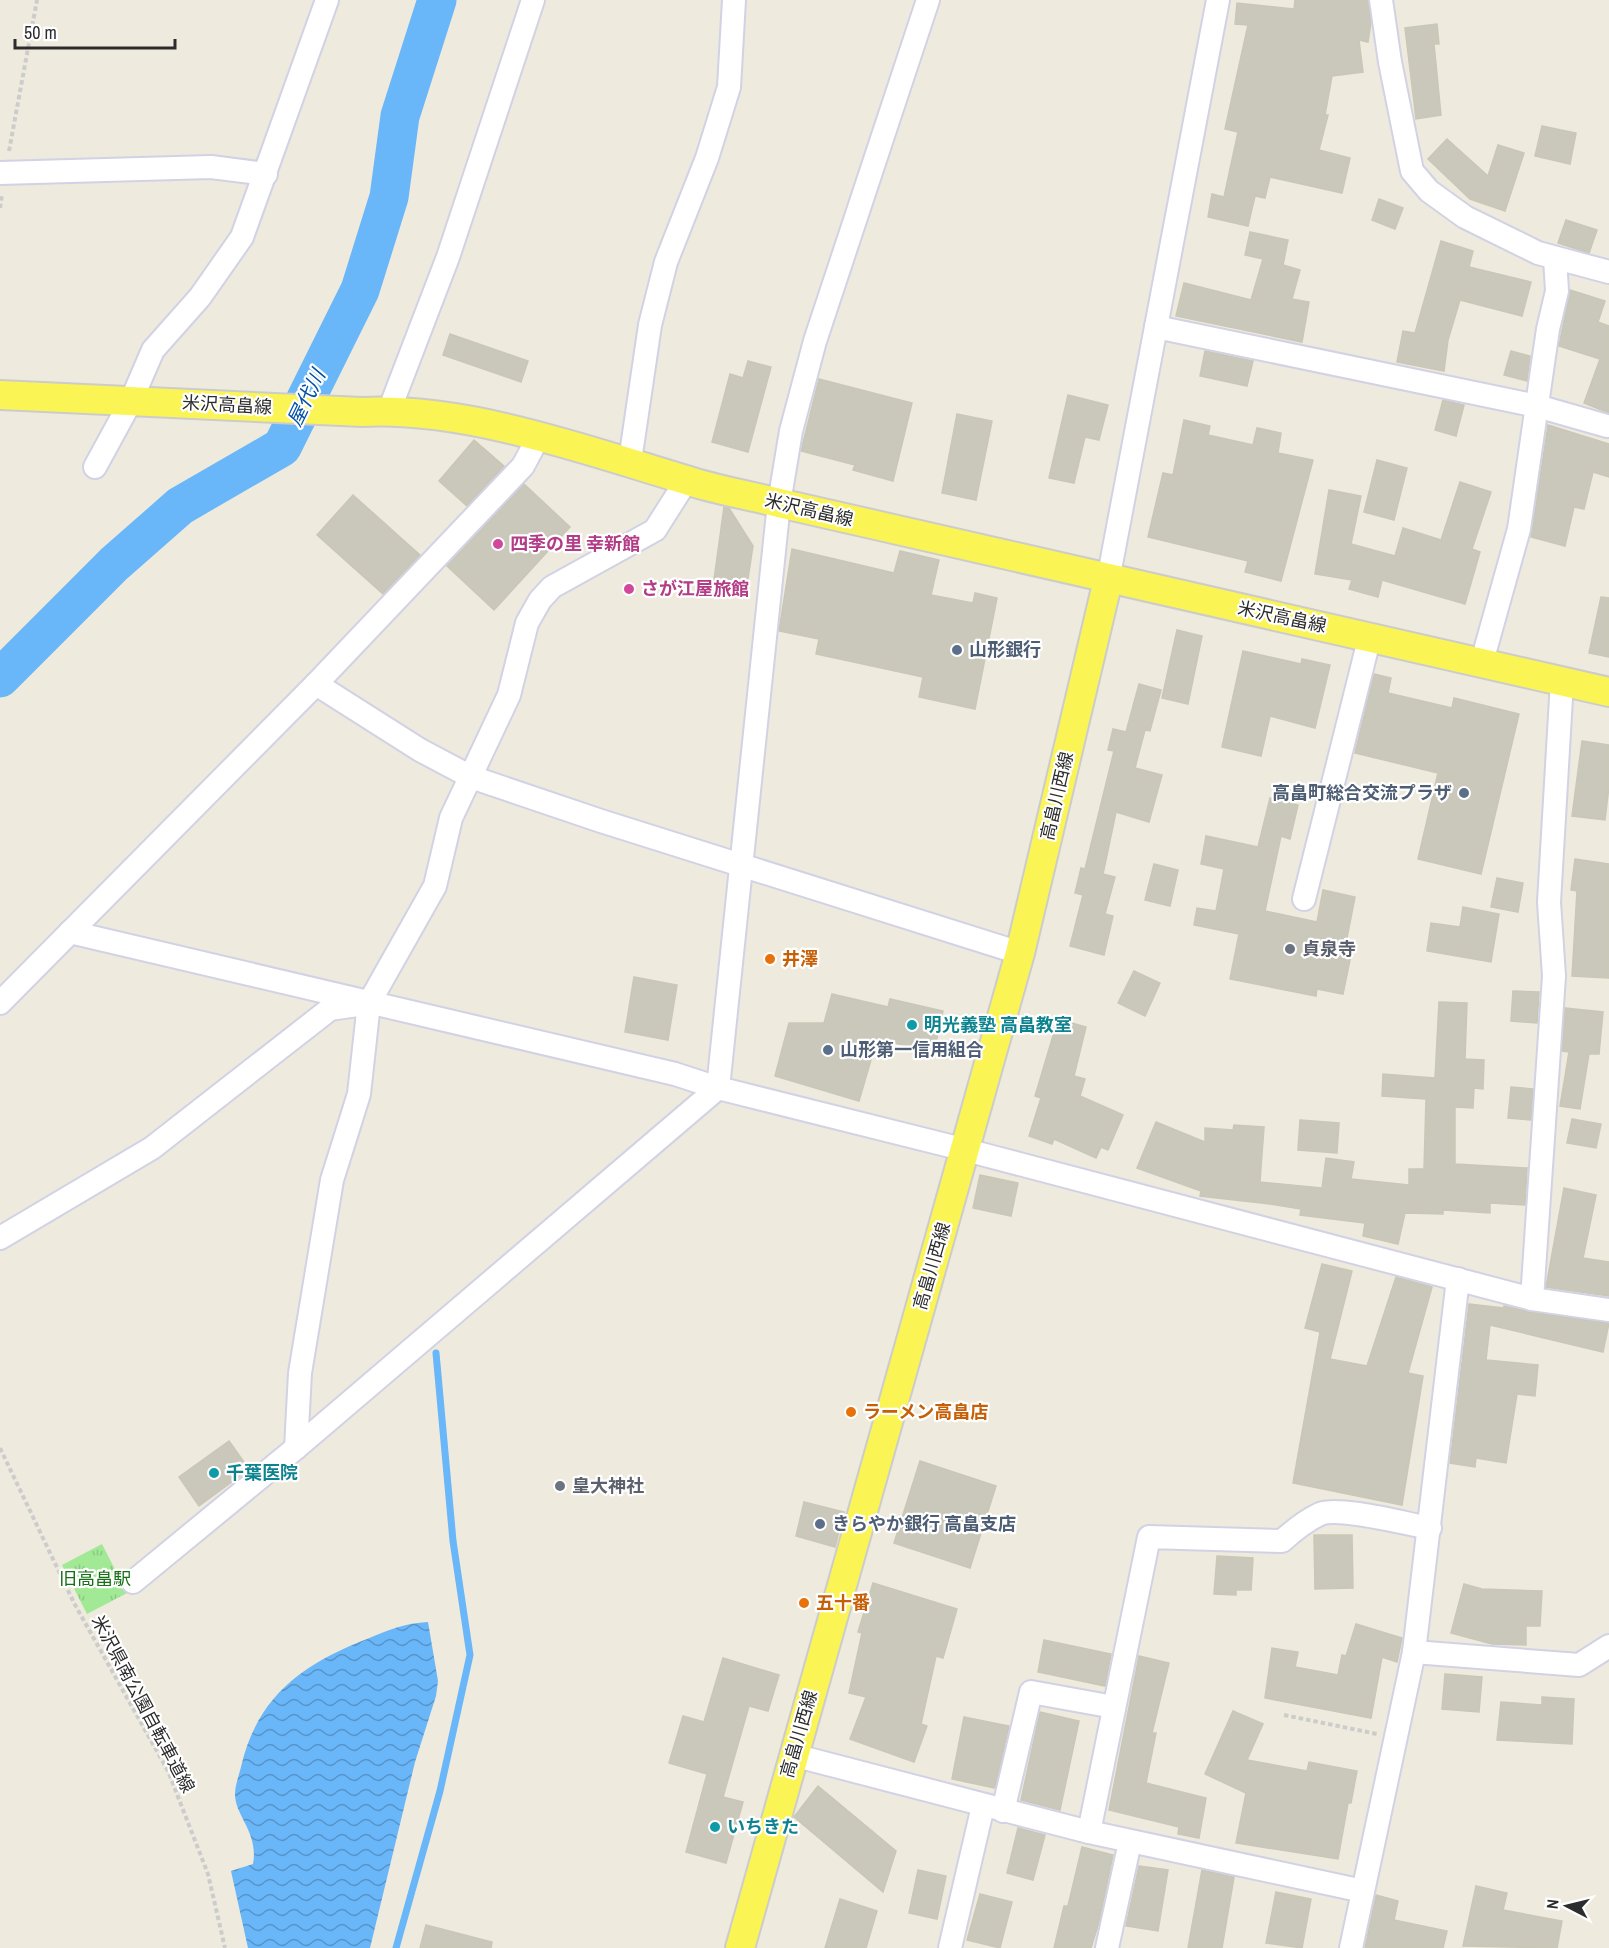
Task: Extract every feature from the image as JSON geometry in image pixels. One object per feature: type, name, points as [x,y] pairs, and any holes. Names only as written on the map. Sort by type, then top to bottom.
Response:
[{"type":"main road","name":"米沢高畠線","points":[[0,395],[376,411],[539,436],[630,461],[686,481],[1108,580],[1370,636],[1481,665],[1609,692]]},
{"type":"main road","name":"高畠川西線","points":[[740,1948],[1020,953],[1108,580]]},
{"type":"street","points":[[95,467],[144,401],[153,350],[200,297],[242,237],[327,0]]},
{"type":"street","points":[[376,411],[448,257],[533,0]]},
{"type":"street","points":[[630,461],[650,325],[666,262],[707,158],[729,87],[734,0]]},
{"type":"street","points":[[133,1582],[296,1448],[718,1088],[779,502],[791,431],[815,341],[928,0]]},
{"type":"street","points":[[1108,580],[1218,0]]},
{"type":"street","points":[[1381,0],[1390,62],[1412,171],[1428,191],[1465,217],[1555,258],[1609,273]]},
{"type":"street","points":[[3,173],[211,167],[266,174]]},
{"type":"street","points":[[1481,665],[1519,530],[1548,329],[1557,291],[1555,258]]},
{"type":"street","points":[[1156,327],[1537,406],[1607,426]]},
{"type":"street","points":[[0,1003],[316,684],[522,466],[539,436]]},
{"type":"street","points":[[296,1448],[300,1373],[328,1202],[332,1180],[359,1094],[369,1003],[435,886],[451,818],[509,695],[527,623],[540,600],[552,587],[655,530],[686,481]]},
{"type":"street","points":[[1304,899],[1370,636]]},
{"type":"street","points":[[1532,1299],[1554,976],[1549,902],[1562,681]]},
{"type":"street","points":[[316,684],[420,750],[471,777],[601,821],[1020,953]]},
{"type":"street","points":[[70,932],[675,1074],[718,1088],[966,1150],[1532,1299],[1609,1310]]},
{"type":"street","points":[[0,1238],[152,1148],[330,1009],[369,1003]]},
{"type":"street","points":[[1351,1948],[1414,1652],[1458,1279]]},
{"type":"street","points":[[1089,1832],[1149,1537],[1282,1541],[1301,1525],[1322,1513],[1353,1513],[1430,1528]]},
{"type":"street","points":[[1414,1652],[1579,1665],[1609,1646]]},
{"type":"street","points":[[950,1948],[1030,1692],[1114,1707]]},
{"type":"street","points":[[793,1755],[993,1809],[1130,1842],[1363,1891]]},
{"type":"street","points":[[1107,1948],[1130,1842]]},
{"type":"path","points":[[0,208],[3,173],[37,0]]},
{"type":"path","name":"米沢県南公園自転車道線","points":[[0,1448],[74,1602],[168,1771],[208,1874],[225,1948]]},
{"type":"path","points":[[1284,1715],[1395,1738]]},
{"type":"green space","name":"旧高畠駅","points":[[102,1544],[127,1593],[87,1614],[62,1565]]},
{"type":"water","points":[[428,1622],[438,1681],[436,1696],[415,1762],[370,1948],[248,1948],[231,1871],[253,1864],[253,1843],[236,1802],[235,1794],[248,1742],[258,1721],[286,1686],[322,1660],[389,1630]]},
{"type":"building","points":[[1295,0],[1368,0],[1371,22],[1368,42],[1359,40],[1363,72],[1332,76],[1325,115],[1328,115],[1319,150],[1350,158],[1342,193],[1270,177],[1265,198],[1255,196],[1248,226],[1208,217],[1212,194],[1224,197],[1238,132],[1225,129],[1248,25],[1235,24],[1237,3],[1294,9]]},
{"type":"building","points":[[1437,24],[1439,44],[1434,44],[1441,115],[1416,119],[1405,28]]},
{"type":"building","points":[[1542,126],[1576,133],[1570,164],[1535,156]]},
{"type":"building","points":[[1447,139],[1488,176],[1498,145],[1524,153],[1505,211],[1470,199],[1428,159]]},
{"type":"building","points":[[1379,199],[1403,208],[1395,229],[1372,220]]},
{"type":"building","points":[[1566,220],[1597,230],[1589,253],[1558,243]]},
{"type":"building","points":[[1250,232],[1288,240],[1283,265],[1300,270],[1292,299],[1309,302],[1302,342],[1176,316],[1184,283],[1251,300],[1263,259],[1245,255]]},
{"type":"building","points":[[1441,241],[1473,251],[1469,267],[1531,282],[1522,316],[1460,300],[1448,340],[1444,371],[1397,362],[1403,331],[1415,333]]},
{"type":"building","points":[[1570,290],[1605,301],[1598,322],[1609,326],[1609,413],[1584,403],[1600,359],[1559,346]]},
{"type":"building","points":[[450,334],[528,361],[521,382],[443,355]]},
{"type":"building","points":[[1205,351],[1253,361],[1247,386],[1200,376]]},
{"type":"building","points":[[1511,351],[1530,356],[1527,381],[1504,375]]},
{"type":"building","points":[[748,361],[771,367],[748,452],[712,442],[730,374],[743,378]]},
{"type":"building","points":[[819,379],[912,403],[893,481],[853,470],[855,465],[801,451]]},
{"type":"building","points":[[1068,395],[1108,405],[1099,440],[1085,437],[1074,483],[1049,478]]},
{"type":"building","points":[[1443,400],[1464,405],[1456,436],[1435,430]]},
{"type":"building","points":[[957,414],[992,421],[976,500],[942,493]]},
{"type":"building","points":[[1184,420],[1210,426],[1208,435],[1253,445],[1257,428],[1281,433],[1278,453],[1313,460],[1281,581],[1245,572],[1248,561],[1148,537],[1163,473],[1173,475]]},
{"type":"building","points":[[1548,425],[1609,444],[1609,477],[1593,472],[1584,509],[1574,507],[1565,546],[1531,537]]},
{"type":"building","points":[[474,440],[504,466],[467,506],[439,481]]},
{"type":"building","points":[[1377,460],[1407,468],[1394,520],[1364,512]]},
{"type":"building","points":[[1460,482],[1491,492],[1472,549],[1480,552],[1465,604],[1382,580],[1378,597],[1349,589],[1352,580],[1315,574],[1329,490],[1361,496],[1351,544],[1395,556],[1403,528],[1441,540]]},
{"type":"building","points":[[524,484],[570,527],[494,610],[447,566]]},
{"type":"building","points":[[353,495],[420,555],[383,594],[317,535]]},
{"type":"building","points":[[724,507],[729,508],[753,546],[745,598],[712,594]]},
{"type":"building","points":[[792,549],[894,573],[900,551],[939,560],[931,595],[973,603],[975,593],[997,598],[975,709],[919,697],[923,677],[816,654],[819,639],[779,631]]},
{"type":"building","points":[[1601,597],[1609,598],[1609,657],[1589,653]]},
{"type":"building","points":[[1177,630],[1202,636],[1188,704],[1162,698]]},
{"type":"building","points":[[1243,651],[1301,664],[1302,659],[1330,665],[1315,728],[1270,716],[1261,756],[1222,747]]},
{"type":"building","name":"高畠町総合交流プラザ","points":[[1374,674],[1391,678],[1388,693],[1452,708],[1454,698],[1519,714],[1481,874],[1418,859],[1438,773],[1355,753]]},
{"type":"building","points":[[1139,684],[1161,690],[1150,731],[1145,730],[1135,768],[1162,775],[1149,822],[1116,812],[1103,874],[1115,877],[1105,914],[1113,916],[1104,955],[1070,946],[1083,895],[1075,893],[1081,868],[1085,869],[1114,751],[1108,750],[1113,729],[1126,732]]},
{"type":"building","points":[[1582,741],[1609,745],[1609,786],[1605,820],[1572,816]]},
{"type":"building","points":[[1270,798],[1298,805],[1290,839],[1281,836],[1265,911],[1317,922],[1323,890],[1355,897],[1345,948],[1352,950],[1343,994],[1317,989],[1316,996],[1230,979],[1239,934],[1194,925],[1197,908],[1216,911],[1224,869],[1201,864],[1206,836],[1258,847]]},
{"type":"building","points":[[1575,859],[1609,864],[1609,978],[1572,976],[1577,891],[1571,890]]},
{"type":"building","points":[[1154,864],[1178,870],[1170,906],[1145,900]]},
{"type":"building","points":[[1497,878],[1523,883],[1518,912],[1491,907]]},
{"type":"building","points":[[1463,907],[1499,914],[1491,962],[1427,951],[1431,923],[1460,927]]},
{"type":"building","points":[[1134,971],[1160,983],[1145,1016],[1118,1003]]},
{"type":"building","points":[[634,977],[677,985],[668,1040],[625,1032]]},
{"type":"building","points":[[1513,991],[1539,992],[1537,1023],[1511,1021]]},
{"type":"building","name":"山形第一信用組合","points":[[832,994],[888,1007],[890,999],[943,1011],[934,1052],[877,1039],[859,1101],[775,1076],[789,1023],[824,1023]]},
{"type":"building","points":[[1439,1002],[1467,1003],[1465,1059],[1484,1060],[1483,1089],[1474,1088],[1473,1108],[1455,1107],[1455,1164],[1527,1168],[1525,1205],[1490,1203],[1490,1213],[1443,1210],[1443,1214],[1405,1213],[1398,1244],[1363,1236],[1365,1223],[1300,1215],[1301,1209],[1200,1196],[1201,1191],[1137,1168],[1156,1122],[1205,1142],[1205,1128],[1233,1130],[1234,1125],[1264,1127],[1260,1182],[1322,1188],[1326,1158],[1354,1162],[1351,1179],[1409,1185],[1409,1169],[1424,1169],[1426,1099],[1382,1096],[1383,1074],[1435,1078]]},
{"type":"building","points":[[1565,1008],[1603,1012],[1599,1054],[1589,1054],[1580,1109],[1560,1106],[1569,1052],[1562,1051]]},
{"type":"building","points":[[1058,1019],[1086,1027],[1074,1076],[1085,1079],[1080,1096],[1123,1115],[1108,1150],[1101,1147],[1096,1158],[1054,1139],[1052,1144],[1029,1136],[1041,1098],[1035,1096]]},
{"type":"building","points":[[1511,1087],[1533,1089],[1531,1120],[1508,1118]]},
{"type":"building","points":[[1572,1119],[1601,1124],[1596,1148],[1567,1143]]},
{"type":"building","points":[[1300,1120],[1339,1123],[1337,1153],[1298,1150]]},
{"type":"building","points":[[980,1175],[1018,1183],[1011,1216],[973,1208]]},
{"type":"building","points":[[1564,1188],[1596,1195],[1583,1258],[1609,1262],[1609,1296],[1546,1287]]},
{"type":"building","points":[[1322,1264],[1352,1271],[1330,1359],[1367,1366],[1396,1277],[1432,1287],[1408,1373],[1423,1376],[1402,1505],[1293,1483],[1320,1332],[1305,1328]]},
{"type":"building","points":[[1469,1304],[1504,1308],[1504,1306],[1609,1323],[1603,1352],[1490,1325],[1486,1360],[1538,1365],[1535,1396],[1517,1394],[1506,1463],[1476,1458],[1475,1467],[1450,1463]]},
{"type":"building","name":"千葉医院","points":[[229,1441],[249,1469],[199,1506],[179,1477]]},
{"type":"building","points":[[920,1461],[996,1486],[970,1568],[894,1543]]},
{"type":"building","name":"きらやか銀行 高畠支店","points":[[804,1502],[844,1512],[835,1547],[796,1536]]},
{"type":"building","points":[[1314,1535],[1352,1535],[1353,1588],[1315,1589]]},
{"type":"building","points":[[1217,1556],[1253,1558],[1251,1590],[1236,1590],[1236,1595],[1214,1594]]},
{"type":"building","points":[[873,1583],[957,1609],[943,1658],[936,1656],[921,1724],[927,1726],[914,1762],[850,1739],[866,1697],[849,1693],[862,1633],[858,1632]]},
{"type":"building","points":[[1464,1584],[1482,1589],[1542,1591],[1540,1626],[1526,1626],[1526,1645],[1492,1644],[1451,1633]]},
{"type":"building","points":[[1356,1624],[1402,1638],[1397,1662],[1382,1657],[1371,1718],[1265,1698],[1272,1648],[1298,1652],[1295,1667],[1338,1675],[1342,1655],[1346,1656]]},
{"type":"building","points":[[1044,1640],[1111,1654],[1105,1686],[1038,1672]]},
{"type":"building","points":[[1139,1656],[1169,1663],[1152,1733],[1156,1733],[1146,1783],[1206,1798],[1199,1838],[1178,1834],[1179,1827],[1109,1810]]},
{"type":"building","points":[[723,1658],[779,1675],[768,1711],[749,1706],[723,1797],[743,1802],[726,1863],[686,1852],[707,1774],[669,1763],[683,1716],[704,1722]]},
{"type":"building","points":[[1445,1674],[1482,1677],[1479,1712],[1442,1709]]},
{"type":"building","points":[[1542,1697],[1574,1699],[1572,1744],[1497,1740],[1501,1702],[1542,1705]]},
{"type":"building","points":[[1233,1711],[1263,1724],[1247,1760],[1307,1771],[1309,1762],[1357,1771],[1351,1803],[1348,1803],[1338,1859],[1236,1843],[1246,1793],[1205,1774]]},
{"type":"building","points":[[1040,1712],[1079,1721],[1060,1810],[1021,1800]]},
{"type":"building","points":[[964,1717],[1009,1726],[995,1788],[952,1779]]},
{"type":"building","points":[[818,1786],[896,1851],[883,1892],[794,1817]]},
{"type":"building","points":[[1018,1828],[1045,1835],[1033,1880],[1007,1873]]},
{"type":"building","points":[[1082,1847],[1113,1855],[1099,1922],[1091,1948],[1054,1948],[1064,1906],[1068,1906]]},
{"type":"building","points":[[1139,1866],[1168,1870],[1158,1931],[1126,1926]]},
{"type":"building","points":[[918,1870],[946,1876],[937,1919],[909,1913]]},
{"type":"building","points":[[1202,1870],[1234,1877],[1222,1948],[1188,1948]]},
{"type":"building","points":[[1476,1886],[1507,1893],[1503,1910],[1562,1921],[1557,1948],[1463,1946]]},
{"type":"building","points":[[1276,1892],[1311,1899],[1302,1948],[1266,1943]]},
{"type":"building","points":[[980,1894],[1012,1902],[1000,1948],[967,1940]]},
{"type":"building","points":[[1376,1895],[1398,1901],[1394,1920],[1447,1931],[1443,1948],[1365,1948]]},
{"type":"building","points":[[840,1899],[877,1911],[866,1948],[825,1948]]},
{"type":"building","points":[[426,1925],[492,1942],[491,1948],[420,1948]]},
{"type":"waterway","name":"屋代川","points":[[0,678],[114,564],[180,506],[282,447],[360,290],[389,197],[400,116],[437,0]]},
{"type":"waterway","points":[[396,1948],[440,1791],[470,1655],[453,1541],[436,1353]]},
{"type":"place","name":"四季の里 幸新館","points":[[498,544]]},
{"type":"place","name":"さが江屋旅館","points":[[629,589]]},
{"type":"place","name":"山形銀行","points":[[957,650]]},
{"type":"place","name":"高畠町総合交流プラザ","points":[[1464,793]]},
{"type":"place","name":"貞泉寺","points":[[1290,949]]},
{"type":"place","name":"井澤","points":[[770,959]]},
{"type":"place","name":"明光義塾 高畠教室","points":[[912,1025]]},
{"type":"place","name":"山形第一信用組合","points":[[828,1050]]},
{"type":"place","name":"ラーメン高畠店","points":[[851,1412]]},
{"type":"place","name":"千葉医院","points":[[214,1473]]},
{"type":"place","name":"皇大神社","points":[[560,1486]]},
{"type":"place","name":"きらやか銀行 高畠支店","points":[[820,1524]]},
{"type":"place","name":"五十番","points":[[804,1603]]},
{"type":"place","name":"いちきた","points":[[715,1827]]}]
